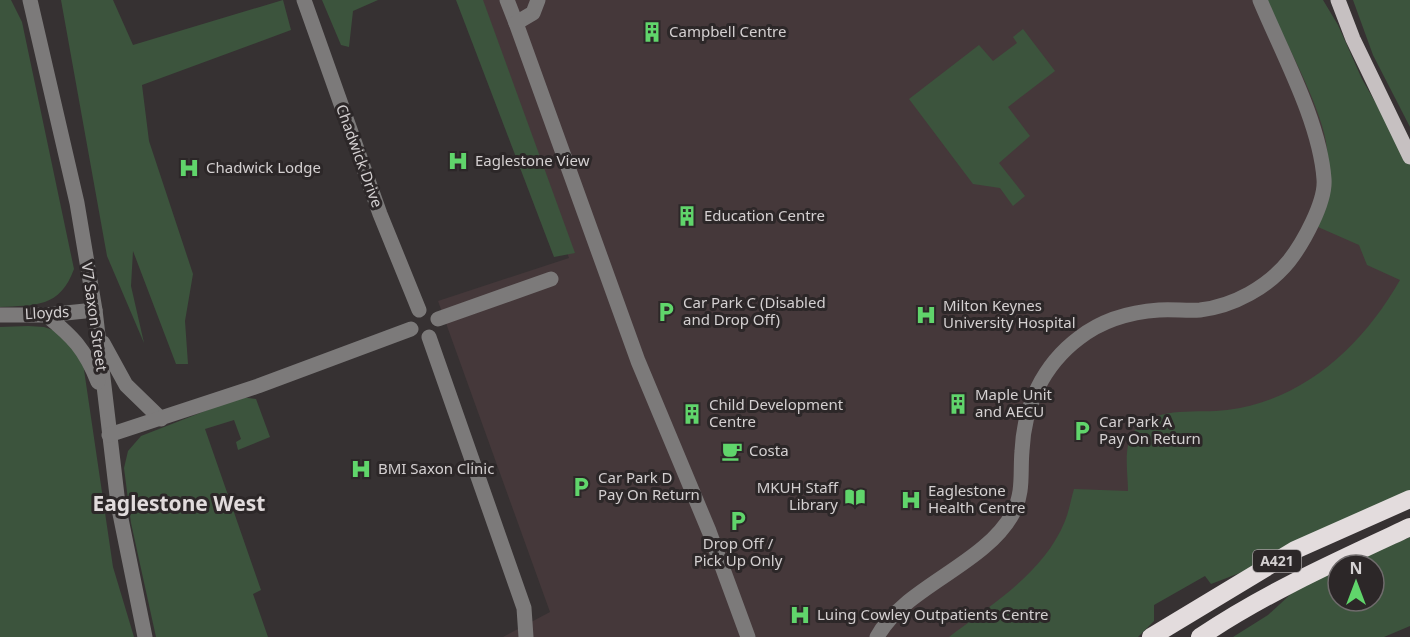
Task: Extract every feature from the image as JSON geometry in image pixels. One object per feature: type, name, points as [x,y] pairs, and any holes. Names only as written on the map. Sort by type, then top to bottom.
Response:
[{"type":"highway","name":"A421","points":[[1150,637],[1295,550],[1410,499]]},
{"type":"highway","name":"A421","points":[[1200,637],[1329,566],[1410,527]]},
{"type":"main road","points":[[1338,0],[1353,39],[1410,157]]},
{"type":"street","name":"V7 Saxon Street","points":[[30,0],[77,203],[95,310],[118,504],[145,637]]},
{"type":"street","name":"Chadwick Drive","points":[[304,0],[380,214],[419,310]]},
{"type":"street","points":[[507,0],[638,361],[713,541],[748,637]]},
{"type":"street","points":[[516,23],[533,13],[538,0]]},
{"type":"street","points":[[877,637],[900,610],[998,534],[1013,513],[1023,481],[1022,452],[1026,418],[1043,377],[1057,357],[1079,337],[1115,318],[1160,309],[1200,310],[1233,301],[1257,290],[1281,270],[1303,243],[1325,180],[1315,133],[1260,0]]},
{"type":"street","points":[[438,319],[551,279]]},
{"type":"street","name":"Lloyds","points":[[0,315],[45,315],[95,310]]},
{"type":"street","points":[[419,310],[428,310],[438,319],[436,332],[429,337],[420,337],[411,329],[410,320],[419,310]]},
{"type":"street","points":[[45,315],[67,332],[83,350],[106,402]]},
{"type":"street","points":[[97,329],[119,376],[161,419]]},
{"type":"street","points":[[109,435],[161,419],[411,329]]},
{"type":"street","points":[[429,337],[524,608],[526,637]]},
{"type":"shaded area","name":"Milton Keynes University Hospital","points":[[478,0],[1292,0],[1410,233],[1410,329],[1022,637],[503,637],[550,612],[438,301],[569,258]]},
{"type":"green space","points":[[0,0],[11,0],[22,22],[74,269],[68,282],[54,298],[24,306],[0,307]]},
{"type":"green space","points":[[61,0],[113,0],[133,45],[283,0],[291,30],[142,85],[149,141],[193,274],[185,321],[188,364],[176,364],[133,251],[131,286],[144,343],[107,256]]},
{"type":"green space","points":[[322,0],[378,0],[353,11],[349,47],[341,45]]},
{"type":"green space","points":[[456,0],[483,0],[575,253],[554,257]]},
{"type":"green space","points":[[1266,0],[1323,0],[1338,25],[1362,79],[1410,163],[1410,493],[1250,569],[1211,584],[1205,576],[1154,605],[1154,621],[1138,637],[949,637],[999,600],[1044,556],[1056,540],[1065,521],[1074,489],[1128,491],[1127,450],[1129,442],[1136,429],[1146,421],[1167,413],[1227,410],[1255,404],[1282,395],[1306,382],[1350,347],[1385,304],[1400,280],[1367,265],[1359,245],[1318,227],[1327,179],[1328,159],[1324,133],[1311,95]]},
{"type":"green space","points":[[1353,0],[1410,0],[1410,127],[1373,55]]},
{"type":"green space","points":[[1023,29],[1055,71],[1008,107],[1030,136],[999,163],[1025,196],[1013,206],[1000,188],[973,184],[909,99],[979,45],[993,61],[1017,43],[1013,37]]},
{"type":"green space","points":[[0,327],[44,327],[59,332],[83,363],[113,567],[134,637],[0,637]]},
{"type":"green space","points":[[241,397],[256,399],[270,437],[238,450],[236,442],[241,439],[234,420],[205,429],[261,590],[253,594],[268,637],[156,637],[131,523],[124,468],[128,451],[141,436]]},
{"type":"green space","points":[[1410,537],[1410,626],[1384,637],[1233,637],[1268,615],[1293,592],[1326,575],[1326,613],[1386,613],[1386,553],[1373,553]]},
{"type":"place","name":"Campbell Centre","points":[[652,32]]},
{"type":"place","name":"Eaglestone View","points":[[458,161]]},
{"type":"place","name":"Chadwick Lodge","points":[[189,168]]},
{"type":"place","name":"Education Centre","points":[[687,216]]},
{"type":"place","name":"Car Park C (Disabled and Drop Off)","points":[[666,312]]},
{"type":"place","name":"Milton Keynes University Hospital","points":[[926,315]]},
{"type":"place","name":"Maple Unit and AECU","points":[[958,404]]},
{"type":"place","name":"Child Development Centre","points":[[692,414]]},
{"type":"place","name":"Car Park A Pay On Return","points":[[1082,431]]},
{"type":"place","name":"Costa","points":[[732,451]]},
{"type":"place","name":"BMI Saxon Clinic","points":[[361,469]]},
{"type":"place","name":"Car Park D Pay On Return","points":[[581,487]]},
{"type":"place","name":"MKUH Staff Library","points":[[855,497]]},
{"type":"place","name":"Eaglestone Health Centre","points":[[911,500]]},
{"type":"place","name":"Drop Off / Pick Up Only","points":[[738,521]]},
{"type":"place","name":"Luing Cowley Outpatients Centre","points":[[800,615]]},
{"type":"district","name":"Eaglestone West","points":[[179,504]]}]
